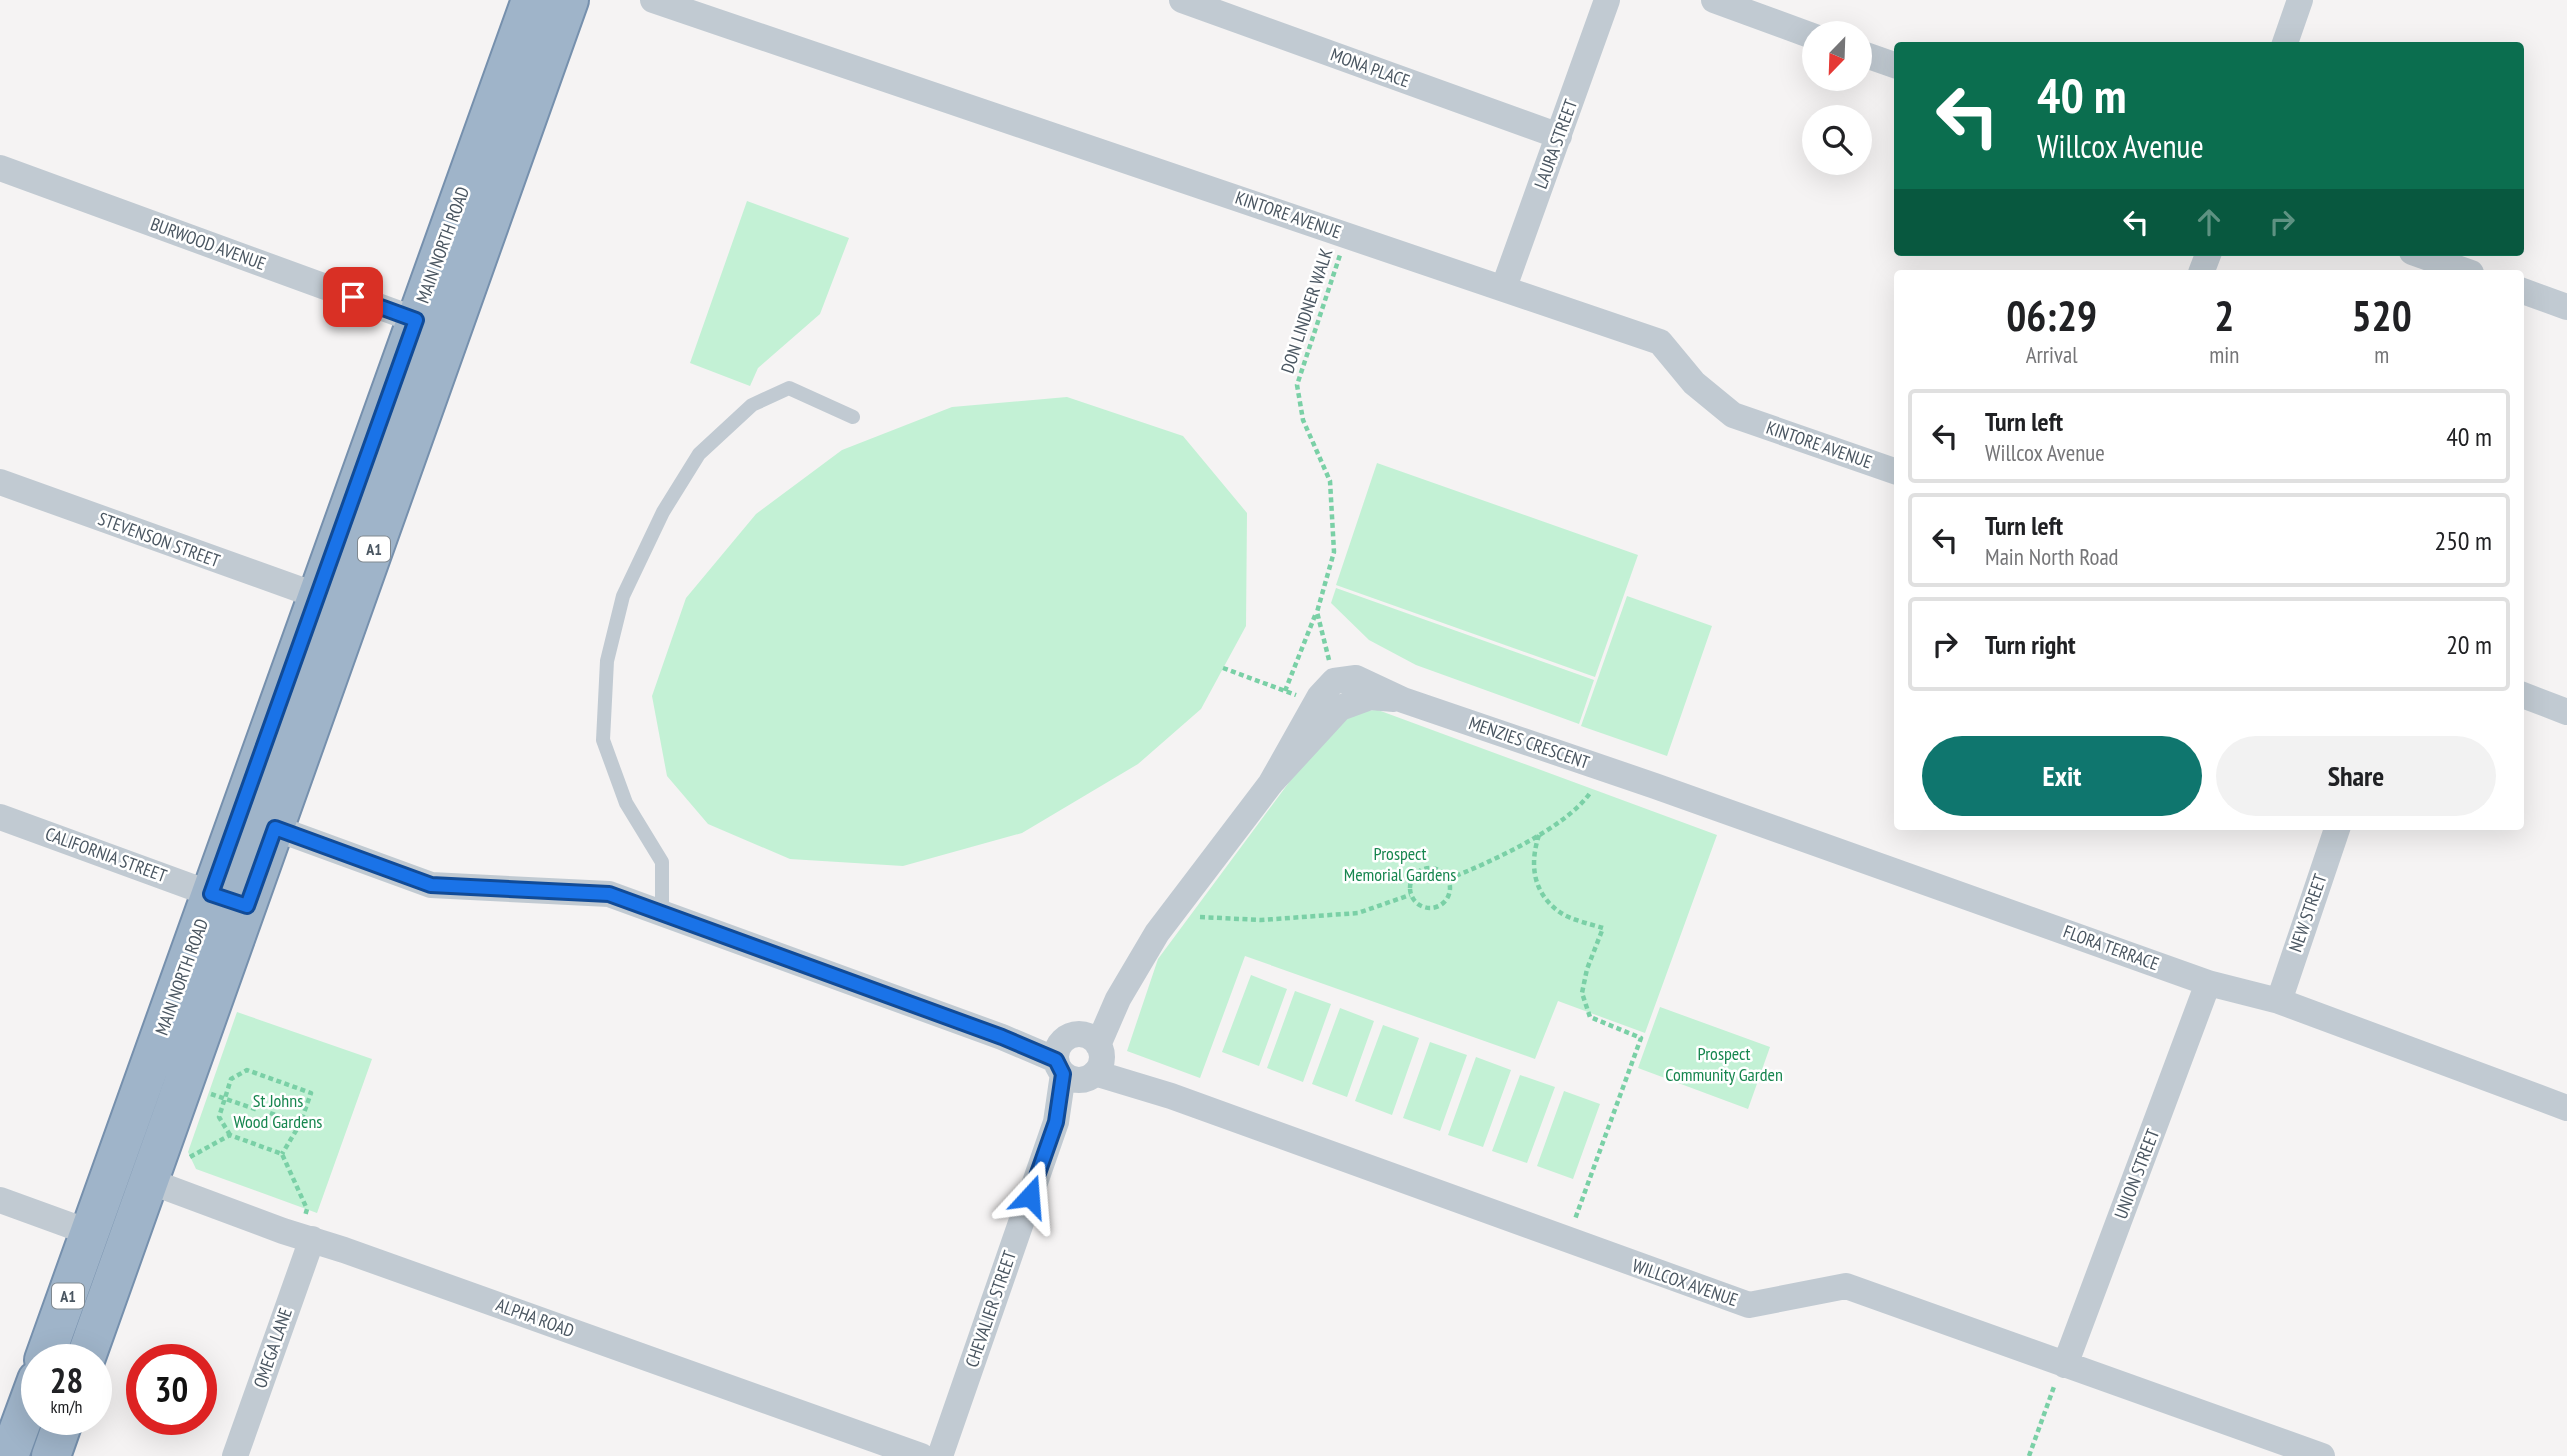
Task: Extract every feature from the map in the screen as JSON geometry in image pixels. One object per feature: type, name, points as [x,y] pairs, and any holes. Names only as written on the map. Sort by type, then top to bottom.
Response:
[{"type":"highway","name":"MAIN NORTH ROAD","points":[[91,1344],[275,828],[433,326],[531,0]]},
{"type":"highway","name":"MAIN NORTH ROAD","points":[[50,1344],[318,596],[569,0]]},
{"type":"highway","points":[[211,894],[247,906]]},
{"type":"highway","points":[[114,1168],[149,1181]]},
{"type":"highway","points":[[9,1456],[21,1423]]},
{"type":"highway","points":[[51,1456],[58,1435]]},
{"type":"street","name":"KINTORE AVENUE","points":[[653,0],[1660,342],[1695,383],[1733,415],[1894,471]]},
{"type":"street","name":"MONA PLACE","points":[[1182,0],[1559,135]]},
{"type":"street","name":"LAURA STREET","points":[[1504,287],[1607,0]]},
{"type":"street","points":[[1714,0],[1802,32]]},
{"type":"street","points":[[2285,42],[2300,0]]},
{"type":"street","points":[[1872,57],[1894,65]]},
{"type":"street","name":"BURWOOD AVENUE","points":[[0,168],[433,326]]},
{"type":"street","points":[[2423,256],[2463,270]]},
{"type":"street","points":[[2524,291],[2567,307]]},
{"type":"street","name":"STEVENSON STREET","points":[[0,482],[318,596]]},
{"type":"street","name":"MENZIES CRESCENT","points":[[1271,783],[1316,703],[1334,681],[1356,678],[1403,700],[1655,786]]},
{"type":"street","points":[[2524,696],[2567,712]]},
{"type":"street","name":"MENZIES CRESCENT","points":[[1079,1057],[1118,999],[1157,933],[1271,783],[1340,708],[1370,697],[1403,700]]},
{"type":"street","name":"FLORA TERRACE","points":[[1655,786],[2208,983],[2278,1001],[2567,1108]]},
{"type":"street","name":"CALIFORNIA STREET","points":[[0,817],[211,894]]},
{"type":"street","name":"WILLCOX AVENUE","points":[[275,828],[431,885],[609,894],[1002,1037],[1079,1057],[1171,1096],[1749,1306],[1846,1286],[2322,1456]]},
{"type":"street","name":"NEW STREET","points":[[2278,1001],[2337,830]]},
{"type":"street","name":"UNION STREET","points":[[2064,1364],[2208,983]]},
{"type":"street","name":"CHEVALIER STREET","points":[[940,1456],[1079,1057]]},
{"type":"street","name":"ALPHA ROAD","points":[[149,1181],[921,1456]]},
{"type":"street","points":[[0,1200],[91,1233]]},
{"type":"street","name":"OMEGA LANE","points":[[235,1456],[305,1238]]},
{"type":"lane","points":[[662,914],[662,862],[626,803],[603,740],[607,661],[623,596],[663,512],[699,454],[752,405],[789,388],[853,417]]},
{"type":"path","name":"DON LINDNER WALK","points":[[1334,681],[1317,612],[1334,552],[1329,481],[1303,420],[1297,385],[1347,234]]},
{"type":"path","points":[[1285,691],[1317,612]]},
{"type":"path","points":[[1223,668],[1316,703]]},
{"type":"path","points":[[1448,879],[1480,866],[1539,835],[1574,813],[1590,793]]},
{"type":"path","points":[[1539,835],[1532,854],[1534,876],[1544,896],[1562,914],[1603,928],[1587,969],[1582,993],[1590,1017],[1641,1038],[1567,1241]]},
{"type":"path","points":[[1436,868],[1448,879],[1449,893],[1443,904],[1423,908],[1417,905],[1410,895],[1412,881],[1419,870],[1436,868]]},
{"type":"path","points":[[1199,916],[1261,920],[1358,913],[1410,895]]},
{"type":"path","points":[[282,1154],[300,1124],[311,1093],[247,1070],[231,1079],[219,1116],[230,1135],[282,1154],[307,1209],[305,1238]]},
{"type":"path","points":[[183,1085],[258,1110]]},
{"type":"path","points":[[270,1113],[300,1124]]},
{"type":"path","points":[[185,1160],[230,1135]]},
{"type":"path","points":[[2029,1456],[2064,1364]]},
{"type":"green space","points":[[747,201],[849,238],[820,314],[758,368],[750,386],[690,363]]},
{"type":"green space","points":[[1067,397],[1183,436],[1247,513],[1246,626],[1201,709],[1138,764],[1022,833],[903,866],[790,859],[708,824],[667,776],[652,696],[686,598],[756,514],[842,450],[952,407]]},
{"type":"green space","points":[[1377,463],[1638,555],[1595,677],[1336,585]]},
{"type":"green space","points":[[1336,588],[1594,680],[1579,724],[1416,665],[1369,640],[1331,603]]},
{"type":"green space","points":[[1627,596],[1712,626],[1667,756],[1581,726]]},
{"type":"green space","name":"Prospect Memorial Gardens","points":[[1378,710],[1717,835],[1645,1033],[1558,1001],[1535,1059],[1245,956],[1200,1078],[1127,1051],[1158,959],[1333,723],[1353,711]]},
{"type":"green space","points":[[1251,975],[1287,989],[1259,1066],[1222,1052]]},
{"type":"green space","points":[[1295,991],[1331,1004],[1303,1082],[1267,1068]]},
{"type":"green space","name":"Prospect Community Garden","points":[[1660,1007],[1770,1047],[1748,1109],[1638,1068]]},
{"type":"green space","points":[[1340,1008],[1374,1021],[1347,1097],[1312,1084]]},
{"type":"green space","name":"St Johns Wood Gardens","points":[[237,1012],[372,1059],[317,1213],[196,1169],[188,1152]]},
{"type":"green space","points":[[1383,1025],[1419,1038],[1392,1115],[1355,1101]]},
{"type":"green space","points":[[1430,1042],[1467,1055],[1440,1131],[1403,1118]]},
{"type":"green space","points":[[1476,1057],[1511,1070],[1483,1147],[1448,1135]]},
{"type":"green space","points":[[1520,1075],[1555,1087],[1527,1163],[1492,1151]]},
{"type":"green space","points":[[1564,1091],[1600,1104],[1573,1179],[1537,1166]]},
{"type":"route","points":[[353,297],[416,320],[211,894],[247,906],[275,828],[431,885],[609,894],[1002,1037],[1056,1060],[1063,1074],[1056,1122],[1030,1196]]}]
